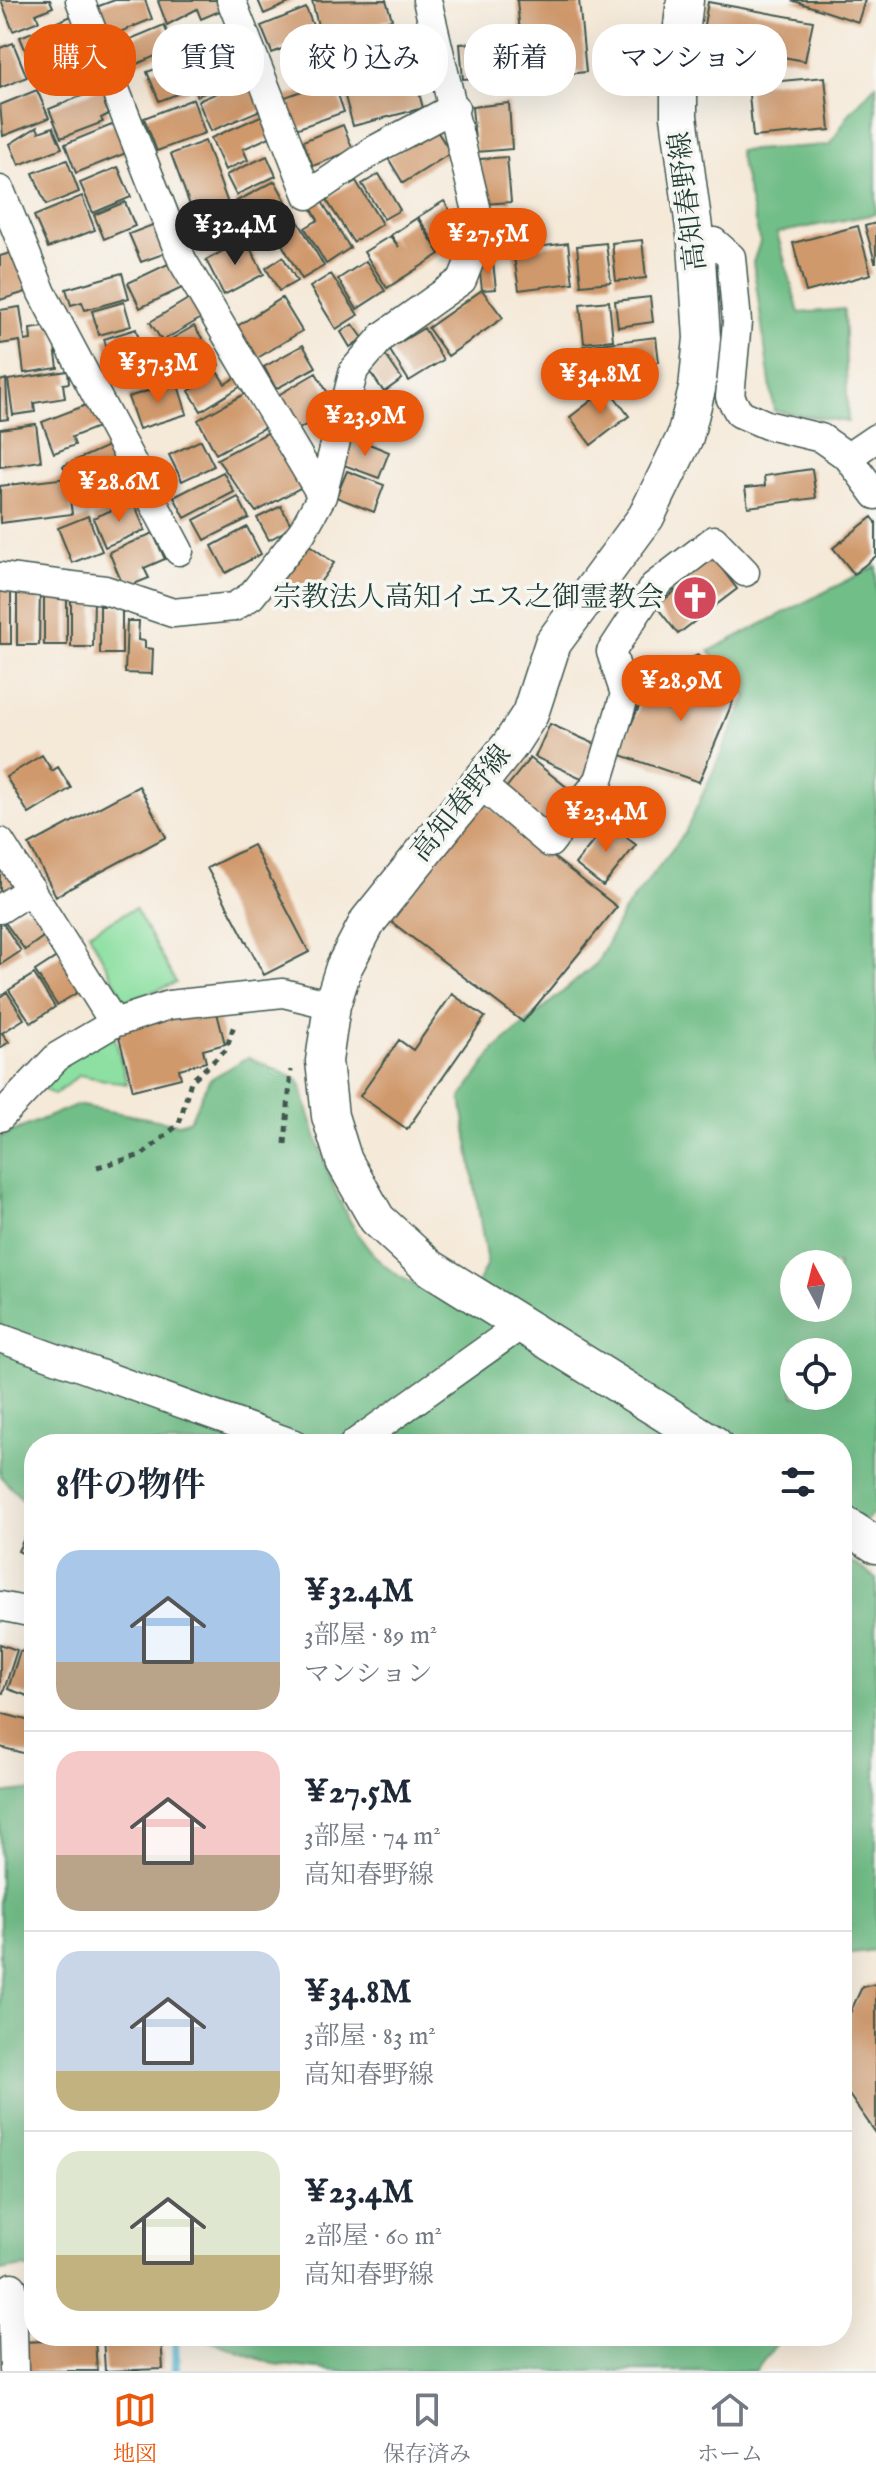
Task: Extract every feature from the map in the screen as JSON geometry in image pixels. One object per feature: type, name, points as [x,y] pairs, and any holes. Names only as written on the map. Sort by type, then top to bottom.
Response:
[{"type":"main road","name":"高知春野線","points":[[685,0],[679,52],[679,116],[696,243],[702,338],[697,389],[685,437],[646,517],[553,643],[530,714],[368,921],[344,967],[332,1005],[324,1061],[330,1116],[344,1161],[377,1219],[429,1267],[698,1434]]},
{"type":"main road","points":[[852,1529],[876,1545]]},
{"type":"street","points":[[80,0],[182,260],[322,496]]},
{"type":"street","points":[[231,0],[308,195],[376,149],[455,107]]},
{"type":"street","points":[[0,577],[105,590],[173,613],[234,607],[251,596],[302,532],[322,496],[354,370],[383,336],[462,280],[475,247],[479,220],[455,107],[427,0]]},
{"type":"street","points":[[0,190],[42,293],[179,551]]},
{"type":"street","points":[[696,243],[714,242],[731,257],[737,322],[730,397],[739,413],[767,425],[821,438],[848,457],[876,495]]},
{"type":"street","points":[[848,457],[876,438]]},
{"type":"street","points":[[479,783],[550,843],[599,780],[625,694],[611,652],[654,586],[714,540],[745,572]]},
{"type":"street","points":[[0,562],[14,566],[30,580]]},
{"type":"street","points":[[0,842],[114,1023]]},
{"type":"street","points":[[0,909],[31,889]]},
{"type":"street","points":[[0,1117],[58,1056],[114,1023],[169,1005],[283,993],[332,1005]]},
{"type":"street","points":[[368,1434],[521,1325]]},
{"type":"street","points":[[0,1338],[266,1434]]},
{"type":"street","points":[[0,1606],[24,1611]]},
{"type":"street","points":[[12,2287],[14,2371]]},
{"type":"path","points":[[97,1167],[142,1155],[179,1124],[191,1081],[226,1050],[243,997]]},
{"type":"path","points":[[285,1144],[292,1068]]},
{"type":"green space","points":[[876,84],[876,214],[777,233],[799,313],[844,309],[848,422],[774,411],[753,262],[760,242],[738,151],[830,145],[849,114]]},
{"type":"green space","points":[[876,566],[876,1512],[852,1532],[852,1434],[24,1434],[24,1501],[0,1476],[0,1137],[76,1105],[179,1124],[190,1120],[209,1080],[248,1057],[299,1080],[333,1184],[358,1235],[374,1256],[410,1282],[465,1308],[487,1264],[461,1098],[495,1049],[597,963],[624,911],[685,833],[747,697],[709,651]]},
{"type":"green space","points":[[135,908],[176,983],[125,1001],[89,933]]},
{"type":"green space","points":[[114,1034],[127,1084],[79,1075],[54,1095],[41,1087],[75,1052]]},
{"type":"green space","points":[[852,1562],[876,1578],[875,1950],[852,1953]]},
{"type":"green space","points":[[24,1791],[24,2267],[0,2271],[0,1794]]},
{"type":"green space","points":[[224,2346],[775,2346],[755,2371],[338,2371],[273,2364]]},
{"type":"building","points":[[1,0],[50,0],[53,7],[36,14],[39,21],[24,24],[13,31]]},
{"type":"building","points":[[115,0],[145,0],[152,19],[136,26],[103,24],[96,7]]},
{"type":"building","points":[[218,0],[222,10],[201,19],[197,9],[167,24],[158,1]]},
{"type":"building","points":[[258,0],[296,0],[264,14]]},
{"type":"building","points":[[386,0],[392,19],[373,24],[318,24],[312,1]]},
{"type":"building","points":[[517,0],[579,0],[586,72],[576,73],[576,24],[519,24]]},
{"type":"building","points":[[791,0],[865,0],[858,22]]},
{"type":"building","points":[[708,2],[813,21],[805,61],[787,58],[787,24],[704,24]]},
{"type":"building","points":[[306,8],[312,24],[280,24],[280,50],[272,53],[264,25]]},
{"type":"building","points":[[74,15],[78,24],[52,24]]},
{"type":"building","points":[[152,30],[152,58],[136,64],[136,37]]},
{"type":"building","points":[[13,43],[24,70],[24,78],[0,88],[0,48]]},
{"type":"building","points":[[460,44],[464,44],[464,79],[463,79]]},
{"type":"building","points":[[825,77],[830,130],[753,137],[749,96],[787,96],[787,80]]},
{"type":"building","points":[[24,95],[40,96],[49,118],[3,136],[0,105]]},
{"type":"building","points":[[81,96],[110,96],[112,101],[105,105],[109,114],[101,118],[103,122],[61,138],[49,109]]},
{"type":"building","points":[[210,96],[257,96],[263,109],[211,131],[198,101]]},
{"type":"building","points":[[338,96],[344,112],[293,130],[282,98]]},
{"type":"building","points":[[345,96],[420,96],[423,108],[353,126]]},
{"type":"building","points":[[193,99],[205,133],[157,151],[144,118]]},
{"type":"building","points":[[509,103],[512,149],[476,152],[472,107]]},
{"type":"building","points":[[263,115],[272,136],[243,149],[248,160],[225,170],[211,138]]},
{"type":"building","points":[[119,122],[131,151],[76,173],[65,144]]},
{"type":"building","points":[[343,125],[353,150],[313,166],[303,141]]},
{"type":"building","points":[[37,127],[39,132],[53,127],[62,148],[19,165],[10,144]]},
{"type":"building","points":[[435,128],[451,153],[403,183],[388,158]]},
{"type":"building","points":[[205,141],[237,228],[203,240],[171,154]]},
{"type":"building","points":[[267,156],[276,176],[236,195],[226,175]]},
{"type":"building","points":[[507,157],[511,202],[484,204],[480,159]]},
{"type":"building","points":[[67,160],[79,192],[46,205],[33,173]]},
{"type":"building","points":[[118,167],[131,197],[93,213],[80,183]]},
{"type":"building","points":[[379,174],[400,210],[384,219],[362,184]]},
{"type":"building","points":[[275,181],[287,203],[246,224],[235,202]]},
{"type":"building","points":[[356,181],[382,224],[353,242],[326,199]]},
{"type":"building","points":[[82,196],[95,230],[48,248],[34,216]]},
{"type":"building","points":[[321,200],[350,248],[326,264],[305,228],[318,220],[310,206]]},
{"type":"building","points":[[444,201],[467,236],[441,253],[418,217]]},
{"type":"building","points":[[125,202],[135,226],[104,239],[94,215]]},
{"type":"building","points":[[294,214],[324,266],[302,279],[272,227]]},
{"type":"building","points":[[417,218],[440,254],[387,288],[364,252],[390,236],[399,247],[391,235]]},
{"type":"building","points":[[876,223],[876,262],[875,262],[865,226]]},
{"type":"building","points":[[155,224],[166,253],[141,262],[129,234]]},
{"type":"building","points":[[858,226],[871,274],[806,292],[793,243]]},
{"type":"building","points":[[245,239],[264,274],[224,295],[206,260]]},
{"type":"building","points":[[642,240],[646,278],[616,281],[612,243]]},
{"type":"building","points":[[568,243],[573,283],[519,290],[513,250]]},
{"type":"building","points":[[606,243],[611,282],[581,285],[577,246]]},
{"type":"building","points":[[17,251],[29,291],[0,300],[0,256]]},
{"type":"building","points":[[283,257],[297,281],[279,291],[266,268]]},
{"type":"building","points":[[366,261],[385,291],[357,309],[338,279]]},
{"type":"building","points":[[493,262],[496,289],[482,290],[479,263]]},
{"type":"building","points":[[170,263],[182,288],[140,308],[128,283]]},
{"type":"building","points":[[122,273],[129,298],[85,310],[82,302],[71,305],[66,289]]},
{"type":"building","points":[[331,274],[358,315],[336,329],[310,287]]},
{"type":"building","points":[[482,290],[503,318],[448,356],[428,328]]},
{"type":"building","points":[[193,296],[205,316],[162,341],[150,322]]},
{"type":"building","points":[[650,297],[653,322],[618,327],[615,301]]},
{"type":"building","points":[[282,298],[302,331],[251,362],[231,330]]},
{"type":"building","points":[[609,301],[613,340],[584,343],[580,304]]},
{"type":"building","points":[[124,302],[131,326],[99,335],[92,311]]},
{"type":"building","points":[[20,307],[25,341],[31,340],[30,329],[52,326],[58,368],[24,373],[20,341],[0,344],[0,310]]},
{"type":"building","points":[[353,324],[363,338],[350,347],[341,332]]},
{"type":"building","points":[[194,326],[206,344],[174,363],[163,344]]},
{"type":"building","points":[[424,328],[443,360],[409,381],[389,349]]},
{"type":"building","points":[[136,329],[143,354],[111,363],[104,339]]},
{"type":"building","points":[[656,337],[659,362],[608,369],[609,377],[587,379],[583,346]]},
{"type":"building","points":[[303,345],[316,367],[276,389],[264,367]]},
{"type":"building","points":[[208,347],[219,365],[188,384],[177,366]]},
{"type":"building","points":[[384,353],[402,379],[384,392],[366,366]]},
{"type":"building","points":[[68,371],[69,383],[63,384],[65,398],[34,403],[35,412],[13,415],[8,380]]},
{"type":"building","points":[[218,373],[225,384],[238,376],[243,385],[201,411],[189,391]]},
{"type":"building","points":[[316,373],[336,407],[294,432],[273,398]]},
{"type":"building","points":[[6,379],[8,419],[0,420],[0,381]]},
{"type":"building","points":[[177,382],[187,414],[139,429],[128,397]]},
{"type":"building","points":[[608,388],[629,416],[591,445],[570,417]]},
{"type":"building","points":[[246,393],[265,427],[216,454],[198,420]]},
{"type":"building","points":[[94,402],[103,425],[72,437],[75,445],[54,453],[42,422]]},
{"type":"building","points":[[36,424],[41,461],[0,467],[0,429]]},
{"type":"building","points":[[269,432],[304,486],[256,512],[217,459]]},
{"type":"building","points":[[352,437],[389,452],[379,478],[341,464]]},
{"type":"building","points":[[201,440],[214,466],[182,481],[169,455]]},
{"type":"building","points":[[110,445],[126,479],[79,500],[63,466]]},
{"type":"building","points":[[812,469],[816,498],[748,507],[745,488],[765,486],[764,476]]},
{"type":"building","points":[[347,471],[384,485],[374,512],[336,497]]},
{"type":"building","points":[[223,472],[234,492],[185,518],[174,497]]},
{"type":"building","points":[[67,478],[72,514],[0,523],[0,486]]},
{"type":"building","points":[[238,497],[249,518],[205,540],[194,520]]},
{"type":"building","points":[[133,501],[145,530],[105,547],[93,518]]},
{"type":"building","points":[[281,506],[292,527],[269,540],[257,518]]},
{"type":"building","points":[[88,516],[102,551],[72,563],[58,528]]},
{"type":"building","points":[[872,517],[876,522],[876,556],[854,574],[833,548]]},
{"type":"building","points":[[247,527],[261,554],[226,573],[212,546]]},
{"type":"building","points":[[153,533],[165,559],[144,568],[149,578],[124,588],[109,552]]},
{"type":"building","points":[[308,544],[334,563],[303,606],[276,587]]},
{"type":"building","name":"宗教法人高知イエス之御霊教会","points":[[711,554],[737,589],[678,634],[656,606],[675,591],[670,585]]},
{"type":"building","points":[[0,589],[11,589],[11,644],[0,644]]},
{"type":"building","points":[[17,591],[40,591],[39,645],[17,645]]},
{"type":"building","points":[[44,597],[67,597],[67,645],[44,645]]},
{"type":"building","points":[[71,598],[94,598],[93,647],[71,647]]},
{"type":"building","points":[[100,606],[122,606],[122,654],[100,654]]},
{"type":"building","points":[[127,621],[139,621],[138,640],[145,641],[145,648],[153,649],[152,674],[125,673]]},
{"type":"building","points":[[698,655],[733,701],[699,782],[618,754],[641,702],[657,706],[678,690],[665,670]]},
{"type":"building","points":[[550,724],[604,748],[588,781],[535,757]]},
{"type":"building","points":[[42,755],[52,771],[58,767],[71,788],[29,814],[6,777]]},
{"type":"building","points":[[530,758],[578,796],[549,831],[502,793]]},
{"type":"building","points":[[139,786],[166,837],[56,896],[29,845]]},
{"type":"building","points":[[483,802],[617,907],[523,1022],[389,920]]},
{"type":"building","points":[[608,823],[636,845],[603,886],[575,864]]},
{"type":"building","points":[[253,845],[309,952],[264,975],[207,868]]},
{"type":"building","points":[[0,860],[20,888],[0,903]]},
{"type":"building","points":[[22,909],[36,912],[50,932],[25,950],[4,921]]},
{"type":"building","points":[[0,923],[21,951],[0,965]]},
{"type":"building","points":[[66,951],[88,986],[57,1005],[35,971]]},
{"type":"building","points":[[34,974],[55,1007],[31,1023],[9,990]]},
{"type":"building","points":[[7,992],[24,1019],[2,1033],[9,1042],[0,1048],[0,997]]},
{"type":"building","points":[[452,994],[485,1017],[407,1129],[360,1096],[399,1040],[413,1050]]},
{"type":"building","points":[[215,1005],[225,1044],[203,1050],[206,1062],[179,1069],[181,1078],[133,1090],[117,1030]]},
{"type":"building","points":[[24,1538],[24,1554],[18,1551]]},
{"type":"building","points":[[0,1644],[17,1650],[3,1693],[0,1692]]},
{"type":"building","points":[[20,1651],[24,1652],[24,1695],[8,1689]]},
{"type":"building","points":[[0,1713],[24,1719],[24,1753],[0,1747]]},
{"type":"building","points":[[876,1984],[876,2133],[852,2099],[852,2008],[862,1987]]},
{"type":"building","points":[[23,2342],[24,2346],[95,2346],[97,2371],[25,2371]]},
{"type":"building","points":[[104,2346],[162,2346],[163,2369],[105,2371]]},
{"type":"waterway","points":[[175,2346],[176,2371]]},
{"type":"place","name":"宗教法人高知イエス之御霊教会","points":[[695,598]]}]
